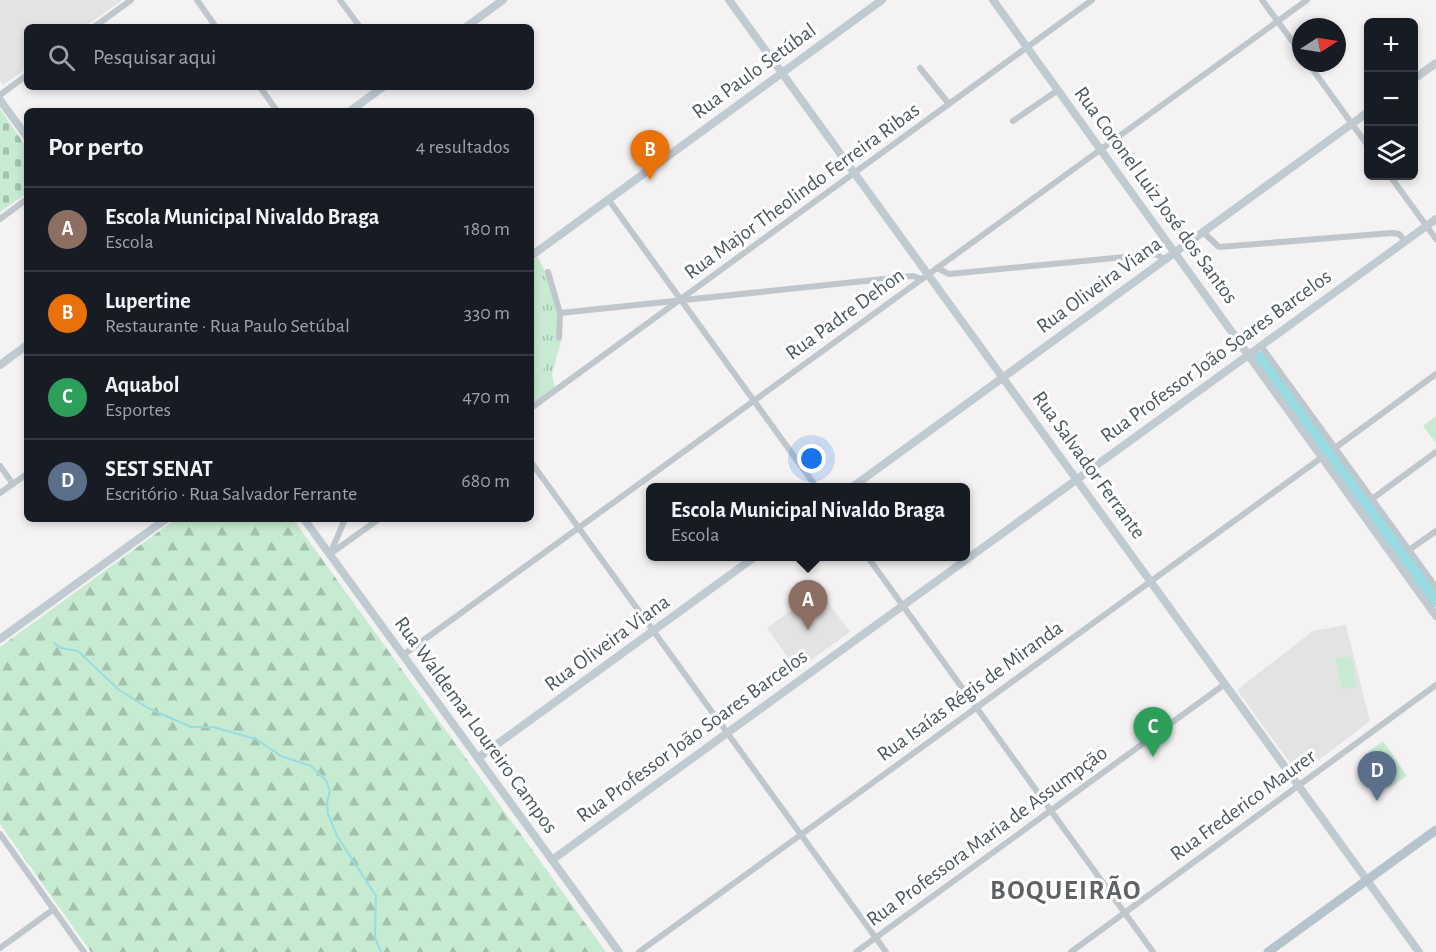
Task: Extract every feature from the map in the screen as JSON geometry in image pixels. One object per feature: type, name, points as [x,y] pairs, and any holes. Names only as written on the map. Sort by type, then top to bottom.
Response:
[{"type":"main road","points":[[470,24],[503,0]]},
{"type":"main road","name":"Rua Salvador Ferrante","points":[[729,0],[854,173],[925,277],[1003,377],[1419,952]]},
{"type":"main road","name":"Rua Paulo Setúbal","points":[[534,254],[882,0]]},
{"type":"main road","name":"Rua Coronel Luiz José dos Santos","points":[[993,0],[1436,616]]},
{"type":"main road","points":[[1418,76],[1436,63]]},
{"type":"main road","points":[[354,108],[379,90]]},
{"type":"main road","points":[[0,100],[24,133]]},
{"type":"main road","name":"Rua Oliveira Viana","points":[[858,483],[1364,115]]},
{"type":"main road","name":"Rua Professor João Soares Barcelos","points":[[970,557],[1436,219]]},
{"type":"main road","points":[[0,364],[24,347]]},
{"type":"main road","points":[[0,639],[162,522]]},
{"type":"main road","name":"Rua Waldemar Loureiro Campos","points":[[306,522],[619,952]]},
{"type":"main road","name":"Rua Oliveira Viana","points":[[478,758],[749,561]]},
{"type":"main road","name":"Rua Professor João Soares Barcelos","points":[[552,860],[964,561]]},
{"type":"main road","points":[[1268,952],[1436,830]]},
{"type":"street","points":[[98,24],[131,0]]},
{"type":"street","points":[[197,0],[214,24]]},
{"type":"street","points":[[340,0],[358,24]]},
{"type":"street","name":"Rua Major Theolindo Ferreira Ribas","points":[[534,406],[1092,0]]},
{"type":"street","points":[[1262,0],[1292,41]]},
{"type":"street","name":"Rua Padre Dehon","points":[[403,655],[1307,0]]},
{"type":"street","points":[[920,68],[949,104]]},
{"type":"street","points":[[1314,72],[1364,140]]},
{"type":"street","points":[[0,95],[24,77]]},
{"type":"street","points":[[262,90],[275,108]]},
{"type":"street","points":[[1013,121],[1058,90]]},
{"type":"street","points":[[1393,180],[1436,239]]},
{"type":"street","points":[[608,199],[813,483]]},
{"type":"street","points":[[0,219],[24,201]]},
{"type":"street","points":[[1203,232],[1219,247],[1392,233],[1399,234],[1405,241]]},
{"type":"street","points":[[937,268],[949,274],[1156,254],[1165,260]]},
{"type":"street","points":[[548,272],[560,313],[559,338]]},
{"type":"street","points":[[560,313],[913,276],[925,277]]},
{"type":"street","points":[[1261,346],[1436,587]]},
{"type":"street","points":[[1335,448],[1436,374]]},
{"type":"street","points":[[1372,499],[1436,452]]},
{"type":"street","name":"Rua Isaías Régis de Miranda","points":[[639,952],[1321,458]]},
{"type":"street","points":[[0,466],[13,484]]},
{"type":"street","points":[[534,466],[886,952]]},
{"type":"street","points":[[0,493],[24,476]]},
{"type":"street","points":[[330,554],[344,522]]},
{"type":"street","points":[[330,554],[375,522]]},
{"type":"street","points":[[1409,550],[1436,531]]},
{"type":"street","points":[[870,561],[1153,952]]},
{"type":"street","name":"Rua Professora Maria de Assumpção","points":[[856,952],[1225,684]]},
{"type":"street","name":"Rua Frederico Maurer","points":[[1071,952],[1436,685]]},
{"type":"street","points":[[0,834],[84,952]]},
{"type":"street","points":[[0,948],[54,909]]},
{"type":"shaded area","points":[[0,0],[121,1],[88,24],[24,24],[24,70],[3,85],[0,81]]},
{"type":"shaded area","points":[[816,592],[819,596],[822,594],[850,632],[797,670],[767,628]]},
{"type":"shaded area","points":[[1346,625],[1370,721],[1299,775],[1237,690],[1313,631]]},
{"type":"green space","points":[[0,109],[24,144],[24,195],[0,212]]},
{"type":"green space","points":[[537,257],[543,266],[551,286],[556,307],[556,340],[561,341],[552,374],[555,388],[534,402],[534,259]]},
{"type":"green space","points":[[534,353],[545,368],[534,376]]},
{"type":"green space","points":[[1436,416],[1436,443],[1423,426]]},
{"type":"green space","points":[[172,522],[295,522],[606,952],[91,952],[0,824],[0,647]]},
{"type":"green space","points":[[1351,656],[1357,686],[1342,690],[1336,659]]},
{"type":"green space","points":[[1383,741],[1407,776],[1389,788],[1365,754]]},
{"type":"waterway","points":[[1260,358],[1436,601]]},
{"type":"waterway","points":[[54,643],[61,648],[78,651],[119,690],[148,708],[191,727],[213,727],[256,739],[281,756],[311,766],[326,780],[330,791],[327,802],[328,814],[337,836],[376,896],[375,938],[381,952]]},
{"type":"place","name":"Lupertine","points":[[650,180]]},
{"type":"place","name":"Escola Municipal Nivaldo Braga","points":[[808,630]]},
{"type":"place","name":"Aquabol","points":[[1153,757]]},
{"type":"place","name":"SEST SENAT","points":[[1377,801]]},
{"type":"district","name":"BOQUEIRÃO","points":[[1066,890]]}]
